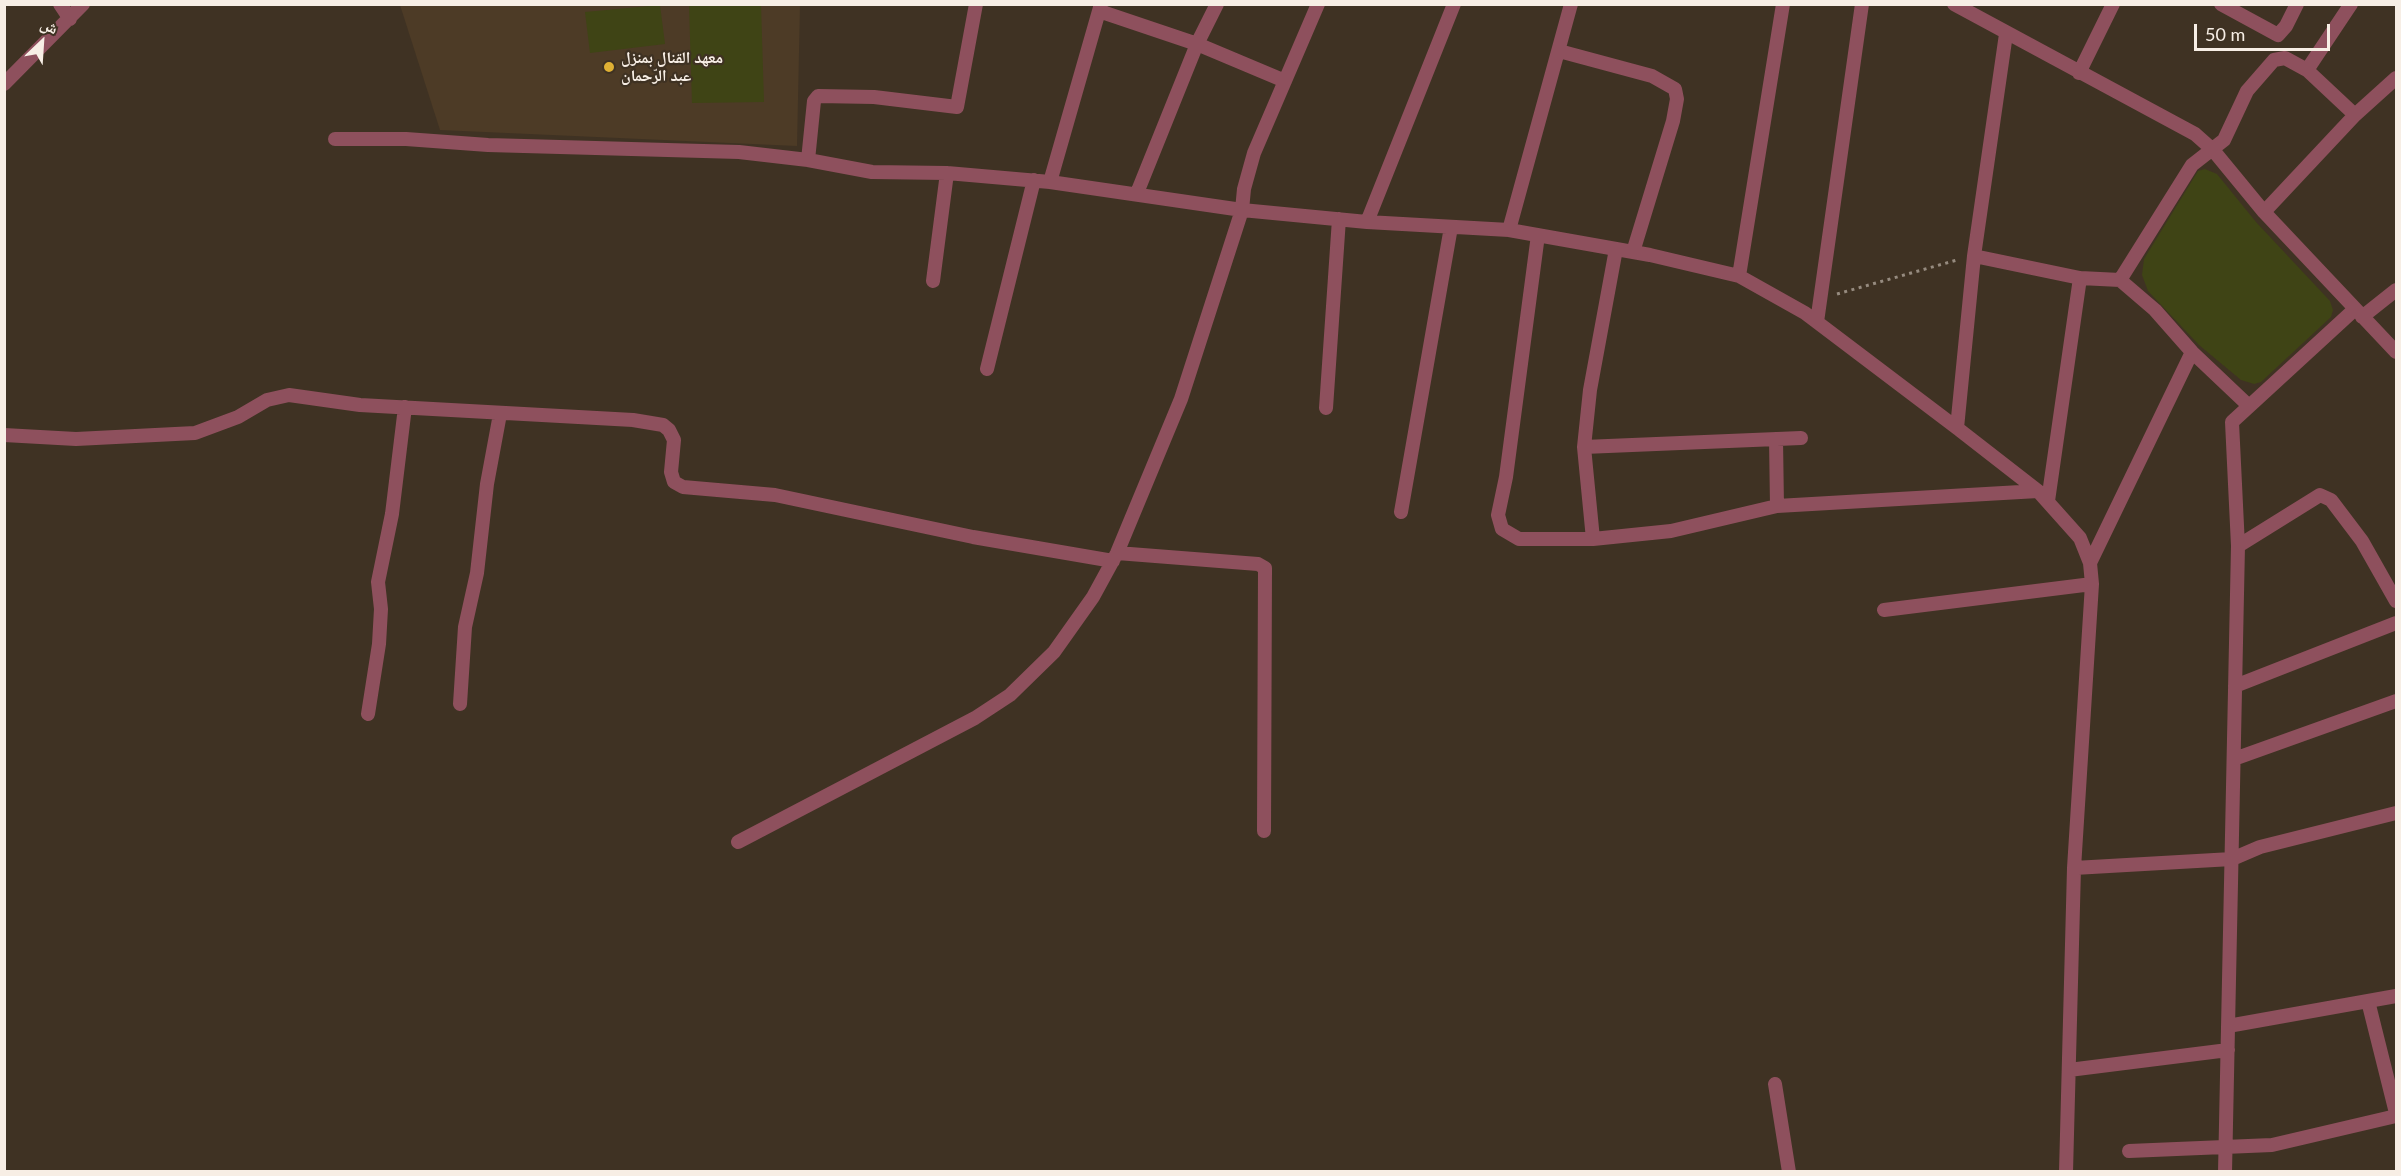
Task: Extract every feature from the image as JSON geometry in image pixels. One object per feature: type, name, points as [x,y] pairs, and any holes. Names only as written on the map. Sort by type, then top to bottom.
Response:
[{"type":"street","points":[[60,4],[70,19]]},
{"type":"street","points":[[4,84],[83,4]]},
{"type":"street","points":[[808,160],[814,101],[818,96],[874,98],[957,107],[976,4]]},
{"type":"street","points":[[1137,193],[1197,44],[1217,4]]},
{"type":"street","points":[[738,842],[975,718],[1010,695],[1054,652],[1087,606],[1115,557],[1181,399],[1242,210],[1244,189],[1254,153],[1318,4]]},
{"type":"street","points":[[1367,222],[1454,4]]},
{"type":"street","points":[[1509,230],[1571,4]]},
{"type":"street","points":[[1739,276],[1783,4]]},
{"type":"street","points":[[1816,322],[1862,4]]},
{"type":"street","points":[[1954,4],[2195,134],[2213,150],[2264,212],[2397,352]]},
{"type":"street","points":[[2079,73],[2113,4]]},
{"type":"street","points":[[2221,4],[2278,35],[2284,58]]},
{"type":"street","points":[[2278,35],[2286,26],[2297,4]]},
{"type":"street","points":[[2307,70],[2351,4]]},
{"type":"street","points":[[1050,182],[1100,8],[1197,44],[1285,81]]},
{"type":"street","points":[[1957,428],[1974,256],[2006,34]]},
{"type":"street","points":[[1558,51],[1652,76],[1675,88],[1677,99],[1673,121],[1633,252]]},
{"type":"street","points":[[2120,280],[2192,165],[2224,140],[2247,92],[2274,60],[2284,58],[2307,70],[2355,115]]},
{"type":"street","points":[[2264,212],[2355,115],[2397,78]]},
{"type":"street","points":[[335,139],[405,139],[488,145],[739,152],[808,160],[872,172],[947,173],[1034,180],[1137,193],[1242,210],[1367,222],[1509,230],[1633,252],[1739,276],[1796,308],[1957,428],[2043,496],[2080,538],[2090,563],[2092,584],[2074,868],[2066,1172]]},
{"type":"street","points":[[933,281],[947,173]]},
{"type":"street","points":[[987,369],[1034,180]]},
{"type":"street","points":[[1326,408],[1340,219]]},
{"type":"street","points":[[1401,512],[1451,227]]},
{"type":"street","points":[[1538,235],[1506,477],[1497,515],[1502,529],[1519,539],[1593,539],[1671,531],[1777,506],[2043,496]]},
{"type":"street","points":[[1593,539],[1584,447],[1590,390],[1616,249]]},
{"type":"street","points":[[1974,256],[2080,278],[2120,280],[2155,310],[2192,352],[2249,406]]},
{"type":"street","points":[[2043,496],[2080,278]]},
{"type":"street","points":[[2225,1172],[2238,546],[2232,422],[2359,313],[2397,290]]},
{"type":"street","points":[[2090,563],[2192,352]]},
{"type":"street","points":[[4,435],[75,439],[195,433],[238,417],[267,400],[289,395],[360,405],[623,419],[663,425],[674,440],[671,472],[674,482],[683,487],[775,495],[973,537],[1115,557],[1258,564],[1265,568],[1264,831]]},
{"type":"street","points":[[368,714],[379,644],[381,609],[378,582],[392,514],[405,407]]},
{"type":"street","points":[[460,704],[465,627],[477,573],[487,484],[500,414]]},
{"type":"street","points":[[1584,447],[1801,438]]},
{"type":"street","points":[[1776,439],[1777,506]]},
{"type":"street","points":[[2238,546],[2320,495],[2331,500],[2362,541],[2397,601]]},
{"type":"street","points":[[1884,610],[2092,584]]},
{"type":"street","points":[[2235,686],[2397,623]]},
{"type":"street","points":[[2234,759],[2397,701]]},
{"type":"street","points":[[2074,868],[2232,859],[2260,847],[2397,813]]},
{"type":"street","points":[[2228,1026],[2397,996]]},
{"type":"street","points":[[2129,1151],[2272,1145],[2397,1114],[2368,1001]]},
{"type":"street","points":[[2069,1070],[2228,1050]]},
{"type":"street","points":[[1775,1084],[1789,1172]]},
{"type":"path","points":[[1820,298],[1974,256]]},
{"type":"shaded area","name":"معهد القنال بمنزل عبد الرّحمان","points":[[400,5],[800,5],[797,146],[440,130]]},
{"type":"green space","points":[[660,5],[665,44],[590,53],[585,12]]},
{"type":"green space","points":[[689,5],[761,5],[764,102],[692,103]]},
{"type":"green space","points":[[2205,169],[2217,174],[2256,222],[2330,301],[2333,310],[2331,317],[2261,382],[2254,384],[2241,380],[2199,345],[2148,291],[2142,275],[2144,259],[2198,171]]},
{"type":"place","name":"معهد القنال بمنزل عبد الرّحمان","points":[[609,67]]}]
